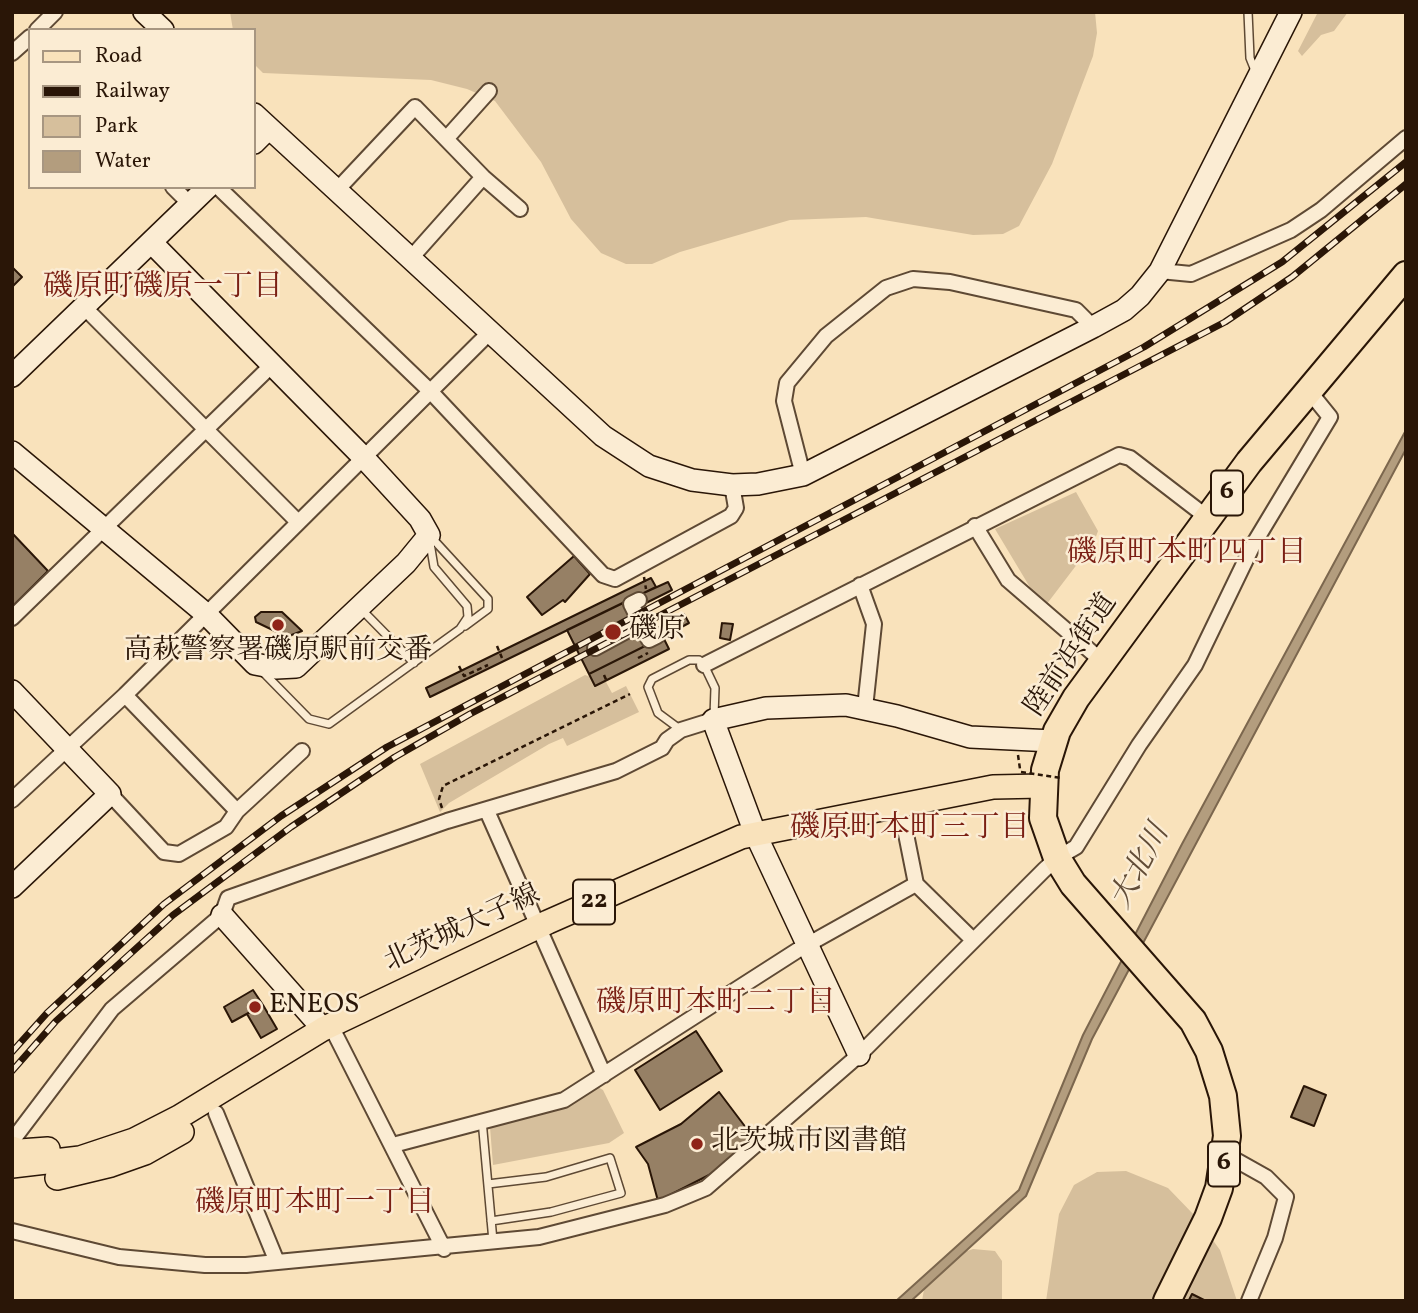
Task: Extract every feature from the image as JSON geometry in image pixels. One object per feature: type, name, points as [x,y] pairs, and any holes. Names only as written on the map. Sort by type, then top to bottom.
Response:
[{"type":"highway","name":"陸前浜街道","points":[[1167,1301],[1211,1210],[1226,1154],[1226,1114],[1219,1078],[1209,1051],[1192,1021],[1073,884],[1057,858],[1043,818],[1041,778],[1053,741],[1069,710],[1103,662],[1249,462],[1406,275]]},
{"type":"main road","name":"北茨城大子線","points":[[12,1166],[58,1162],[109,1150],[179,1117],[327,1028],[536,928],[755,833],[1041,778]]},
{"type":"main road","points":[[12,1182],[64,1177],[145,1153],[216,1113],[278,1070],[291,1049]]},
{"type":"main road","points":[[12,1148],[20,1151],[46,1150],[113,1133],[152,1115],[252,1057],[291,1049]]},
{"type":"street","points":[[40,28],[55,12]]},
{"type":"street","points":[[144,12],[161,28]]},
{"type":"street","points":[[256,138],[262,121],[603,436],[649,466],[692,480],[732,485],[758,484],[803,475],[1124,310],[1160,271],[1291,12]]},
{"type":"street","points":[[12,53],[28,40]]},
{"type":"street","points":[[446,139],[489,91]]},
{"type":"street","points":[[337,190],[415,107],[483,177],[520,209]]},
{"type":"street","points":[[1160,271],[1191,274],[1291,230],[1321,210],[1406,138]]},
{"type":"street","points":[[411,258],[483,177]]},
{"type":"street","points":[[175,189],[190,205]]},
{"type":"street","points":[[12,376],[206,189]]},
{"type":"street","points":[[220,189],[431,391],[603,575],[615,579],[731,516],[736,508],[732,485]]},
{"type":"street","points":[[12,452],[206,614],[255,664],[276,668],[296,667],[406,563],[429,535],[420,519],[364,458],[151,242]]},
{"type":"street","points":[[803,475],[784,401],[787,383],[826,336],[886,288],[913,279],[950,282],[1076,310],[1094,327]]},
{"type":"street","points":[[85,308],[297,521]]},
{"type":"street","points":[[12,800],[125,695],[491,331]]},
{"type":"street","points":[[12,618],[272,365]]},
{"type":"street","points":[[12,1231],[77,1248],[163,1262],[246,1265],[493,1244],[539,1237],[682,1200],[719,1179],[859,1055],[1057,858],[1076,848],[1139,745],[1195,665],[1253,545],[1330,417],[1309,391]]},
{"type":"street","points":[[704,665],[1119,454],[1130,458],[1208,518]]},
{"type":"street","points":[[975,526],[1008,580],[1103,662]]},
{"type":"street","points":[[860,585],[874,624],[865,708]]},
{"type":"street","points":[[637,603],[641,623],[654,636]]},
{"type":"street","points":[[595,648],[641,623]]},
{"type":"street","points":[[12,691],[164,852],[179,853],[226,827],[237,811],[302,751]]},
{"type":"street","points":[[125,695],[237,811]]},
{"type":"street","points":[[12,1141],[111,1009],[222,915],[228,898],[237,894],[447,821],[616,771],[662,748],[667,740],[681,730],[766,708],[800,705],[865,708],[970,737],[1053,741]]},
{"type":"street","points":[[713,720],[755,833],[859,1055]]},
{"type":"street","points":[[12,887],[110,794]]},
{"type":"street","points":[[900,804],[916,884],[973,940]]},
{"type":"street","points":[[487,811],[536,928],[604,1075]]},
{"type":"street","points":[[393,1145],[564,1100],[808,943],[916,884]]},
{"type":"street","points":[[222,915],[327,1028],[393,1145],[444,1248]]},
{"type":"street","points":[[216,1113],[277,1262]]},
{"type":"street","points":[[1226,1154],[1266,1177],[1286,1197],[1275,1238],[1250,1301]]},
{"type":"lane","points":[[1248,12],[1250,58],[1257,76]]},
{"type":"lane","points":[[429,535],[434,567]]},
{"type":"lane","points":[[255,664],[309,719],[328,724],[488,609],[488,599],[429,535]]},
{"type":"lane","points":[[406,563],[423,557],[467,606],[468,617],[460,629]]},
{"type":"lane","points":[[359,608],[414,663]]},
{"type":"lane","points":[[681,730],[658,713],[648,687],[652,679],[689,660],[699,660],[704,665],[716,695],[713,720]]},
{"type":"lane","points":[[283,691],[282,680],[296,667]]},
{"type":"lane","points":[[481,1120],[493,1244]]},
{"type":"lane","points":[[488,1184],[546,1177],[610,1158],[621,1193],[551,1212],[491,1221]]},
{"type":"path","points":[[645,580],[648,587]]},
{"type":"path","points":[[497,646],[502,658]]},
{"type":"path","points":[[459,666],[464,676],[488,664]]},
{"type":"path","points":[[604,675],[607,682]]},
{"type":"path","points":[[447,821],[439,799],[443,786],[630,694]]},
{"type":"green space","points":[[230,12],[1095,12],[1097,33],[1093,56],[1052,164],[1019,226],[1003,234],[973,235],[866,217],[790,220],[680,252],[652,264],[626,264],[601,253],[571,219],[541,162],[495,101],[467,89],[431,80],[263,73],[256,66],[256,28],[233,28]]},
{"type":"green space","points":[[1318,12],[1348,12],[1334,31],[1321,35],[1302,56],[1298,51]]},
{"type":"green space","points":[[1076,492],[1098,531],[1094,542],[1043,609],[995,529]]},
{"type":"green space","points":[[585,675],[606,682],[612,693],[626,686],[639,712],[567,746],[563,738],[549,744],[449,803],[440,812],[420,764]]},
{"type":"green space","points":[[598,1087],[603,1090],[624,1133],[609,1143],[493,1165],[490,1127],[562,1107]]},
{"type":"green space","points":[[1126,1171],[1168,1188],[1196,1217],[1220,1250],[1237,1301],[1046,1301],[1059,1214],[1074,1185],[1097,1172]]},
{"type":"green space","points":[[973,1249],[995,1251],[1002,1261],[1002,1301],[922,1301],[926,1278],[944,1259]]},
{"type":"water","points":[[1406,430],[1406,449],[1092,1039],[1026,1196],[911,1301],[896,1301],[1019,1190],[1083,1035],[1182,844]]},
{"type":"building","points":[[12,267],[22,277],[12,287]]},
{"type":"building","points":[[12,533],[48,571],[14,605],[12,603]]},
{"type":"building","points":[[574,556],[590,574],[565,602],[563,600],[542,615],[527,597]]},
{"type":"building","points":[[651,578],[656,587],[430,697],[426,688]]},
{"type":"building","points":[[668,582],[672,590],[642,605],[637,596]]},
{"type":"building","points":[[637,596],[637,608],[649,633],[659,639],[589,674],[567,630]]},
{"type":"building","name":"高萩警察署磯原駅前交番","points":[[261,612],[282,612],[302,631],[281,639],[281,634],[256,622],[255,617]]},
{"type":"building","points":[[684,614],[689,623],[659,639],[654,630]]},
{"type":"building","points":[[722,623],[733,624],[730,640],[720,638]]},
{"type":"building","points":[[663,637],[669,649],[595,686],[589,674]]},
{"type":"building","points":[[253,990],[263,1005],[232,1022],[224,1007]]},
{"type":"building","points":[[263,1005],[277,1029],[261,1038],[247,1014]]},
{"type":"building","points":[[696,1031],[722,1071],[660,1110],[635,1070]]},
{"type":"building","points":[[1304,1086],[1326,1095],[1314,1126],[1291,1117]]},
{"type":"building","name":"北茨城市図書館","points":[[719,1092],[756,1141],[713,1173],[658,1201],[648,1164],[636,1147],[681,1124]]},
{"type":"building","points":[[1192,1294],[1206,1301],[1189,1300]]},
{"type":"railway","points":[[12,1052],[47,1013],[164,904],[281,816],[387,747],[1144,347],[1282,262],[1406,162]]},
{"type":"railway","points":[[12,1071],[56,1021],[173,915],[291,827],[395,757],[470,714],[1225,322],[1292,277],[1406,184]]},
{"type":"place","name":"高萩警察署磯原駅前交番","points":[[278,625]]},
{"type":"place","name":"磯原","points":[[613,632]]},
{"type":"place","name":"ENEOS","points":[[255,1007]]},
{"type":"place","name":"北茨城市図書館","points":[[697,1144]]},
{"type":"district","name":"磯原町磯原一丁目","points":[[163,289]]},
{"type":"district","name":"磯原町本町四丁目","points":[[1187,555]]},
{"type":"district","name":"磯原町本町三丁目","points":[[910,830]]},
{"type":"district","name":"磯原町本町二丁目","points":[[716,1005]]},
{"type":"district","name":"磯原町本町一丁目","points":[[315,1205]]},
{"type":"water label","name":"大北川","points":[[1142,868]]}]
